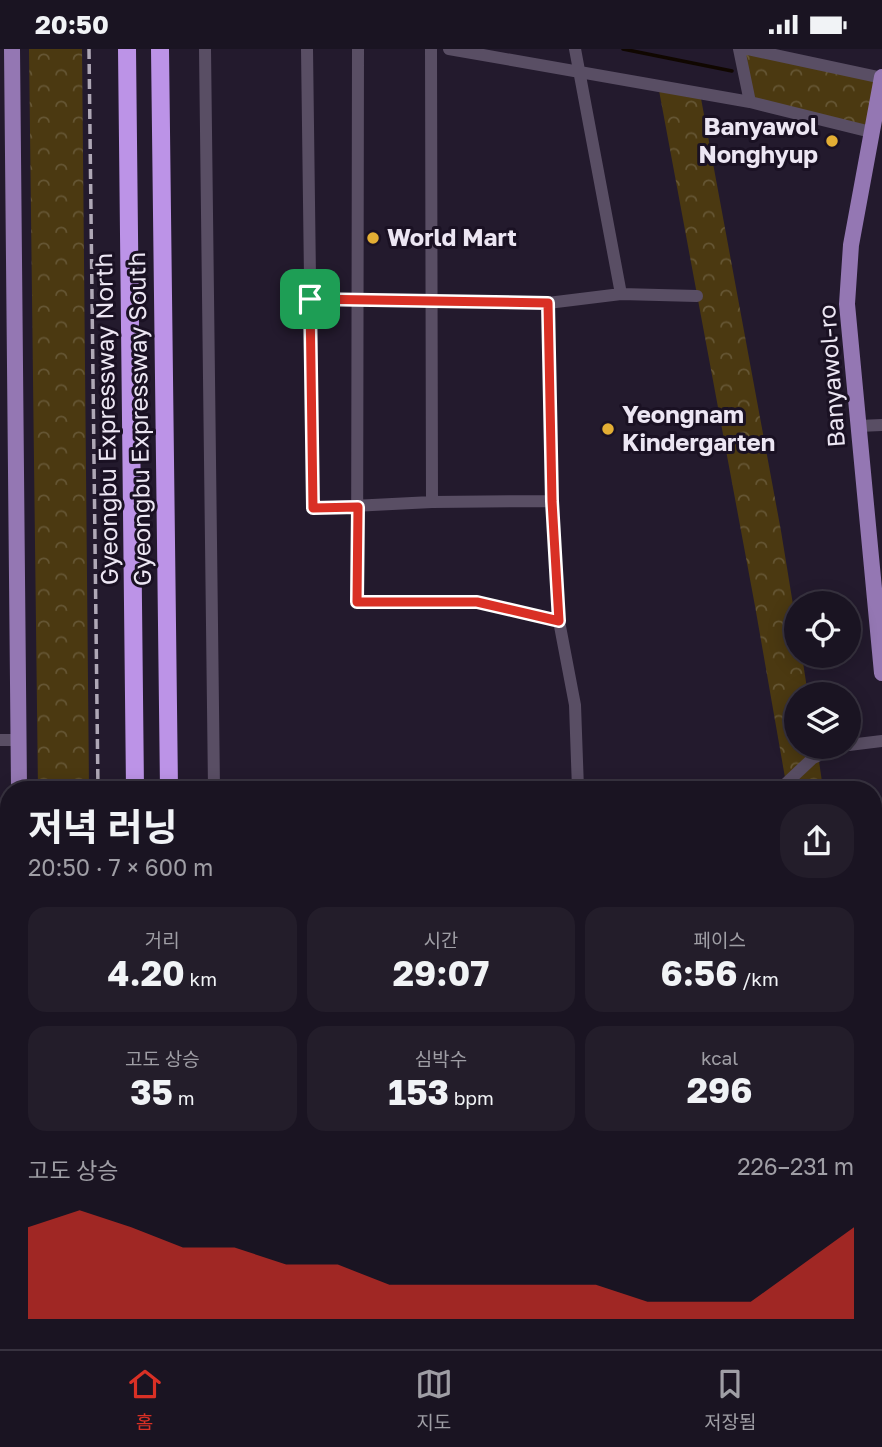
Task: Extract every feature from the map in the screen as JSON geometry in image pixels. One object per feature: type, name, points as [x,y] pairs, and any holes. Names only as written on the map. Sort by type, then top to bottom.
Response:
[{"type":"highway","name":"Gyeongbu Expressway North","points":[[127,49],[135,781]]},
{"type":"highway","name":"Gyeongbu Expressway South","points":[[160,49],[169,781]]},
{"type":"main road","points":[[12,49],[19,781]]},
{"type":"main road","name":"Banyawol-ro","points":[[882,77],[851,245],[848,292],[882,673]]},
{"type":"street","points":[[205,49],[214,781]]},
{"type":"street","points":[[307,49],[313,508],[432,502],[552,501]]},
{"type":"street","points":[[358,49],[357,602],[477,602],[559,621]]},
{"type":"street","points":[[431,49],[432,502]]},
{"type":"street","points":[[449,49],[750,101],[871,132]]},
{"type":"street","points":[[575,49],[621,294]]},
{"type":"street","points":[[739,49],[750,101]]},
{"type":"street","points":[[747,49],[882,77]]},
{"type":"street","points":[[310,299],[548,303],[621,294],[697,296]]},
{"type":"street","points":[[548,303],[552,501],[559,621],[575,705],[578,781]]},
{"type":"street","points":[[858,426],[882,425]]},
{"type":"street","points":[[0,740],[18,740]]},
{"type":"street","points":[[861,744],[882,741]]},
{"type":"street","points":[[789,781],[812,759]]},
{"type":"green space","points":[[29,49],[82,49],[89,781],[38,781]]},
{"type":"green space","points":[[739,49],[882,78],[871,132],[750,102]]},
{"type":"green space","points":[[658,85],[700,93],[781,531],[791,591],[784,591],[784,668],[804,668],[806,682],[784,682],[784,759],[819,759],[822,781],[786,781]]},
{"type":"waterway","points":[[623,49],[732,71]]},
{"type":"railway","points":[[89,49],[98,781]]},
{"type":"place","name":"Banyawol Nonghyup","points":[[832,141]]},
{"type":"place","name":"World Mart","points":[[373,238]]},
{"type":"place","name":"Yeongnam Kindergarten","points":[[608,429]]},
{"type":"route","points":[[310,299],[548,303],[552,501],[559,621],[477,602],[357,602],[358,507],[313,508],[310,299]]}]
